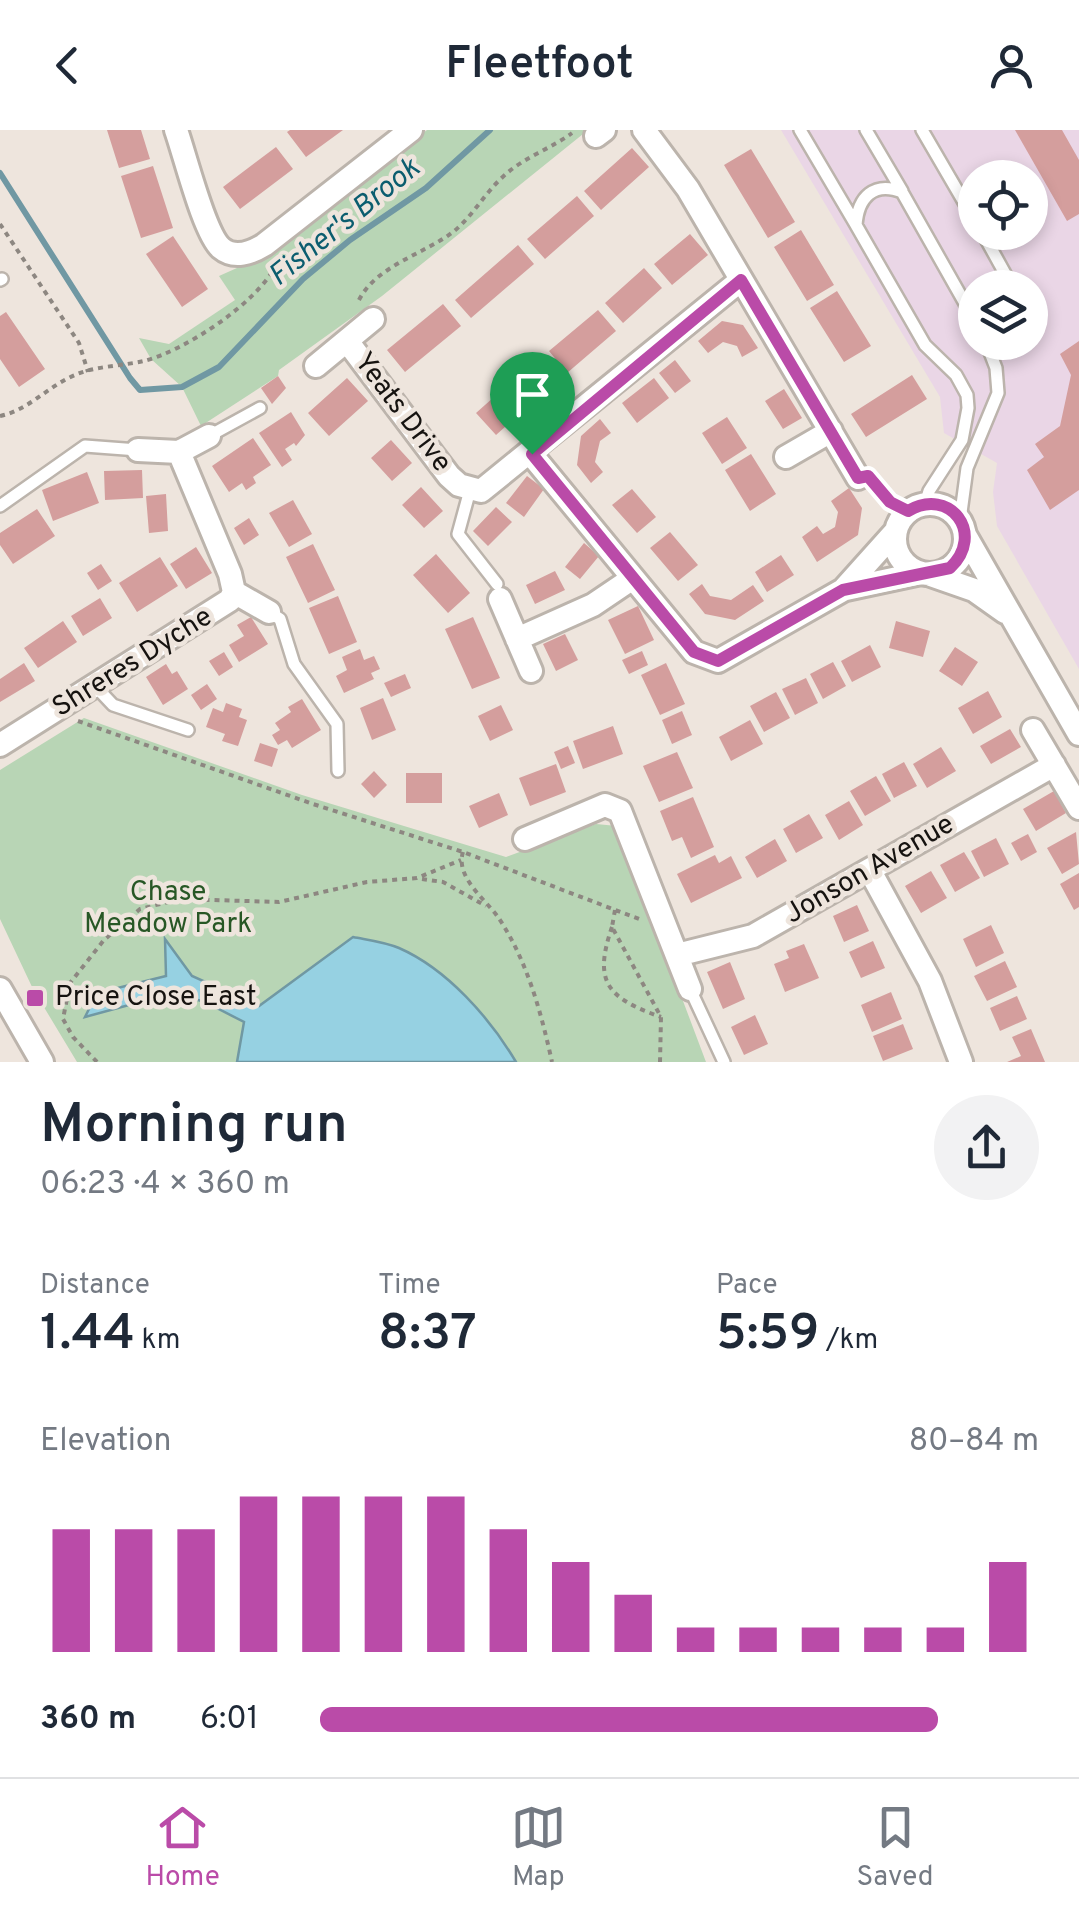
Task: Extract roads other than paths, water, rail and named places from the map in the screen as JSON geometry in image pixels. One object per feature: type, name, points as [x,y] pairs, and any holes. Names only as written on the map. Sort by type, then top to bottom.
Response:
[{"type":"street","points":[[176,130],[216,242],[232,254],[254,252],[411,130]]},
{"type":"street","points":[[644,130],[688,189],[858,478]]},
{"type":"street","name":"Yeats Drive","points":[[316,366],[362,329],[449,476],[470,490],[492,485],[741,280]]},
{"type":"street","points":[[786,457],[830,431]]},
{"type":"street","points":[[138,450],[178,452],[210,436]]},
{"type":"street","name":"Shreres Dyche","points":[[0,744],[223,607],[234,592],[178,452]]},
{"type":"street","points":[[532,454],[694,652],[718,661],[843,590],[950,568],[959,560],[963,528]]},
{"type":"street","points":[[843,590],[916,508],[945,506],[963,528],[1079,734]]},
{"type":"street","points":[[895,532],[899,556],[924,573],[974,590],[1011,617]]},
{"type":"street","points":[[517,639],[593,605],[633,578]]},
{"type":"street","points":[[234,592],[269,612]]},
{"type":"street","points":[[498,592],[530,670]]},
{"type":"street","points":[[1033,730],[1076,803]]},
{"type":"street","name":"Jonson Avenue","points":[[678,956],[754,936],[1054,766]]},
{"type":"street","points":[[525,839],[605,805],[620,811],[690,989]]},
{"type":"street","points":[[870,871],[930,981],[961,1062]]},
{"type":"street","points":[[0,989],[14,1036],[42,1062]]},
{"type":"lane","points":[[800,130],[925,345],[956,374],[967,395],[962,440],[916,508]]},
{"type":"lane","points":[[866,130],[958,292]]},
{"type":"lane","points":[[922,130],[958,192]]},
{"type":"lane","points":[[856,225],[858,206],[869,192],[886,188],[902,192]]},
{"type":"lane","points":[[963,528],[966,468],[998,393],[993,360]]},
{"type":"lane","points":[[210,436],[260,408]]},
{"type":"lane","points":[[0,506],[85,446],[138,450]]},
{"type":"lane","points":[[470,490],[458,534],[498,592]]},
{"type":"lane","points":[[269,612],[280,619],[294,664],[337,724],[338,771]]},
{"type":"lane","points":[[96,687],[113,705],[188,730]]},
{"type":"lane","points":[[690,989],[724,1062]]},
{"type":"water","points":[[353,937],[399,948],[434,968],[480,1012],[516,1062],[237,1062],[244,1022],[205,1002],[173,993],[85,1017],[97,993],[166,976],[165,939],[192,976],[259,1006]]},
{"type":"waterway","name":"Fisher's Brook","points":[[0,173],[140,390],[182,387],[219,367],[303,279],[350,240],[426,188],[490,130]]},
{"type":"place","name":"Price Close East","points":[[35,998]]},
{"type":"park label","name":"Chase Meadow Park","points":[[168,909]]}]
